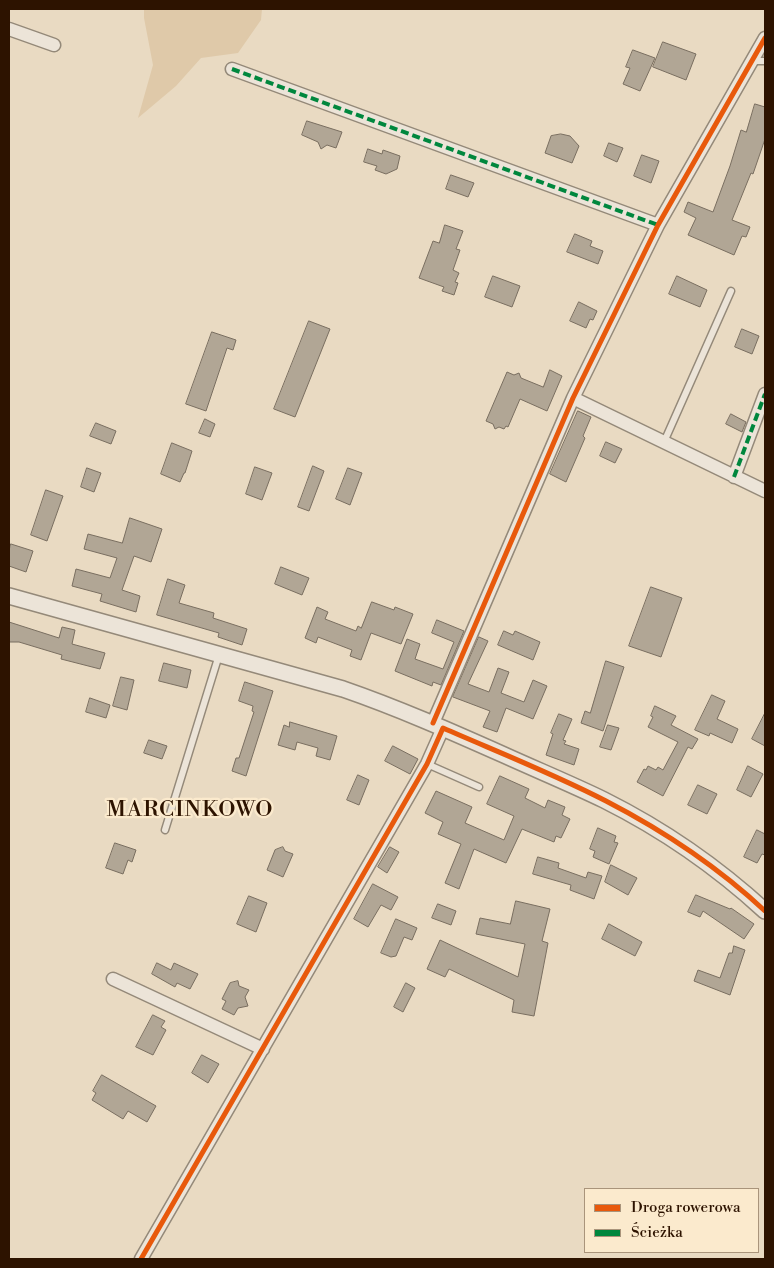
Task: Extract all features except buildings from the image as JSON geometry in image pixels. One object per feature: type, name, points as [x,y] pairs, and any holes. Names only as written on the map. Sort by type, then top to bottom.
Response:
[{"type":"street","points":[[9,29],[54,45]]},
{"type":"street","points":[[141,1259],[427,764],[438,726],[573,398],[658,225],[759,61],[765,38]]},
{"type":"street","points":[[232,69],[658,225]]},
{"type":"street","points":[[734,477],[765,394]]},
{"type":"street","points":[[573,398],[765,491]]},
{"type":"street","points":[[9,596],[343,689],[384,703],[576,787],[631,814],[702,860],[765,911]]},
{"type":"street","points":[[113,979],[263,1049]]},
{"type":"lane","points":[[664,442],[731,291]]},
{"type":"lane","points":[[165,830],[219,654]]},
{"type":"lane","points":[[427,764],[479,787]]},
{"type":"shaded area","points":[[144,9],[262,9],[261,20],[238,53],[201,58],[176,86],[138,118],[153,65]]},
{"type":"marked path","points":[[232,69],[658,225]]},
{"type":"marked path","points":[[734,477],[765,394]]},
{"type":"cycle path","points":[[433,723],[573,398],[658,225],[765,38]]},
{"type":"cycle path","points":[[141,1259],[427,764],[443,728],[526,763],[628,813],[690,851],[728,879],[765,911]]},
{"type":"district","name":"MARCINKOWO","points":[[190,811]]}]
